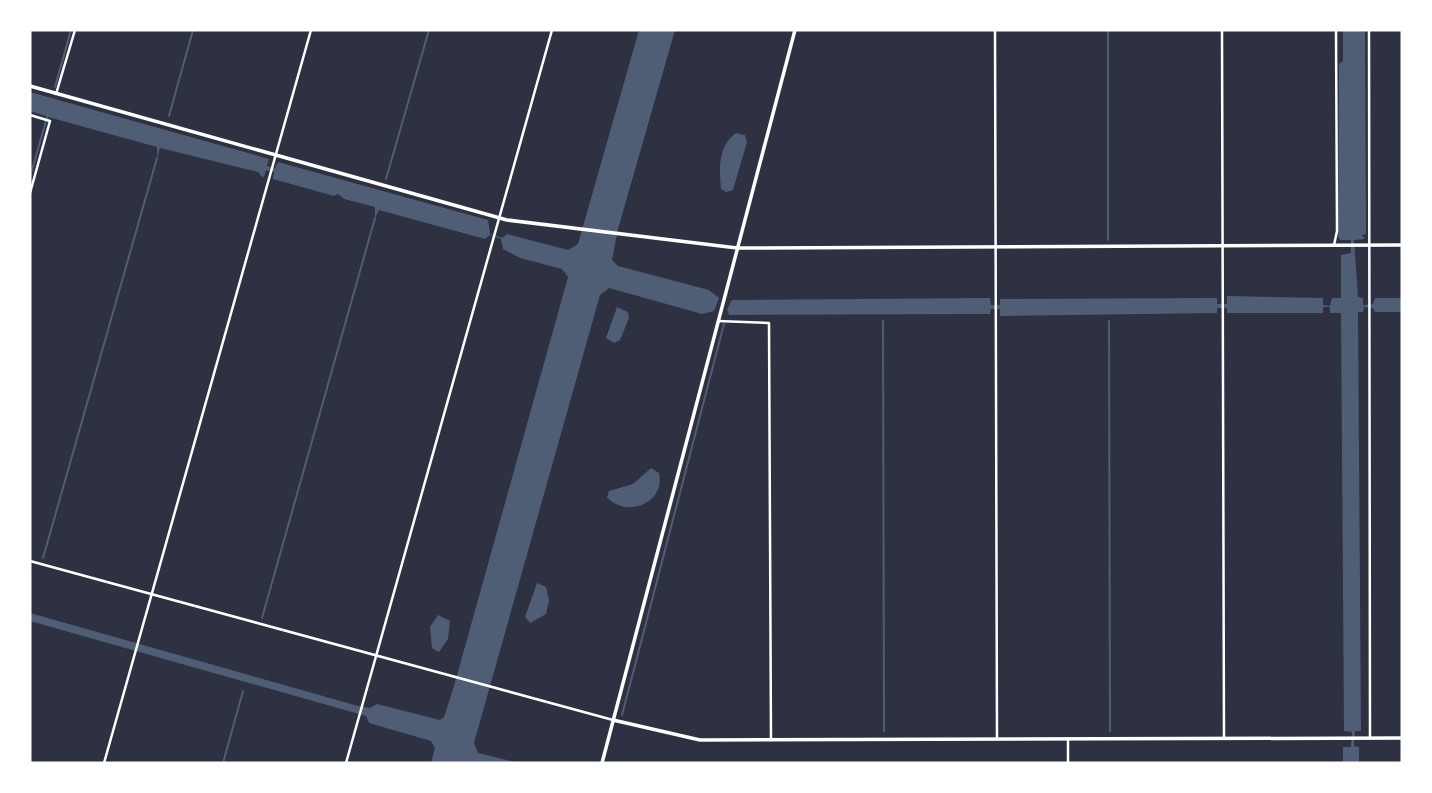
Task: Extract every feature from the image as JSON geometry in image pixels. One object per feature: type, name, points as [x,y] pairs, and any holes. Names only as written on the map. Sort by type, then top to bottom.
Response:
[{"type":"street","points":[[57,94],[75,30]]},
{"type":"street","points":[[104,763],[311,30]]},
{"type":"street","points":[[346,763],[552,30]]},
{"type":"street","points":[[602,763],[795,30]]},
{"type":"street","points":[[995,30],[997,739]]},
{"type":"street","points":[[1222,30],[1224,738]]},
{"type":"street","points":[[1334,245],[1337,231],[1336,30]]},
{"type":"street","points":[[1368,30],[1370,738]]},
{"type":"street","points":[[30,86],[499,218],[737,248],[1402,245]]},
{"type":"street","points":[[30,115],[50,121],[30,193]]},
{"type":"street","points":[[718,321],[769,323],[771,740]]},
{"type":"street","points":[[30,561],[442,676],[682,738],[1402,738]]},
{"type":"street","points":[[1068,739],[1068,763]]},
{"type":"water","points":[[639,30],[675,30],[618,229],[612,260],[618,266],[709,290],[719,298],[714,311],[702,314],[609,288],[600,295],[474,743],[478,753],[519,763],[431,763],[435,748],[431,741],[369,723],[366,716],[30,621],[30,613],[358,706],[370,708],[377,704],[440,720],[444,717],[454,686],[568,277],[562,269],[520,258],[503,249],[501,239],[490,235],[485,239],[379,210],[375,218],[375,207],[344,199],[338,194],[334,196],[273,179],[274,172],[266,170],[264,177],[258,172],[160,148],[157,158],[157,147],[48,117],[46,122],[46,116],[30,111],[30,92],[269,159],[267,166],[275,168],[278,162],[488,220],[490,234],[502,238],[507,234],[568,250],[578,244]]},
{"type":"water","points":[[1343,30],[1365,30],[1366,234],[1362,235],[1365,239],[1354,240],[1358,297],[1363,298],[1363,305],[1373,304],[1375,298],[1402,298],[1402,312],[1375,312],[1373,308],[1364,307],[1363,312],[1358,312],[1361,731],[1355,731],[1354,746],[1359,747],[1359,763],[1343,763],[1343,747],[1351,747],[1352,732],[1344,731],[1341,313],[1330,313],[1330,307],[1323,307],[1323,313],[1227,313],[1227,308],[1217,308],[1217,313],[1000,316],[1000,309],[991,309],[990,314],[729,315],[727,309],[732,300],[990,298],[991,305],[1000,305],[1000,299],[1217,298],[1217,304],[1227,304],[1227,296],[1323,298],[1323,305],[1330,306],[1332,298],[1341,298],[1341,255],[1351,253],[1351,240],[1340,240],[1338,236],[1339,64],[1343,61]]},
{"type":"water","points":[[736,133],[745,135],[747,142],[733,190],[726,192],[721,189],[721,158],[726,144]]},
{"type":"water","points":[[617,307],[628,312],[629,318],[620,340],[614,343],[606,338]]},
{"type":"water","points":[[651,468],[659,473],[660,484],[651,500],[634,507],[624,507],[607,497],[609,491],[633,484]]},
{"type":"water","points":[[537,583],[546,587],[549,600],[546,614],[530,623],[525,617]]},
{"type":"water","points":[[438,615],[450,621],[448,639],[439,652],[432,648],[430,627]]},
{"type":"waterway","points":[[55,87],[71,30]]},
{"type":"waterway","points":[[169,116],[193,30]]},
{"type":"waterway","points":[[386,179],[429,30]]},
{"type":"waterway","points":[[1108,30],[1108,240]]},
{"type":"waterway","points":[[30,177],[46,121]]},
{"type":"waterway","points":[[43,558],[157,158]]},
{"type":"waterway","points":[[262,618],[375,218]]},
{"type":"waterway","points":[[883,321],[884,731]]},
{"type":"waterway","points":[[1109,321],[1110,731]]},
{"type":"waterway","points":[[622,715],[724,324]]},
{"type":"waterway","points":[[223,763],[243,691]]}]
